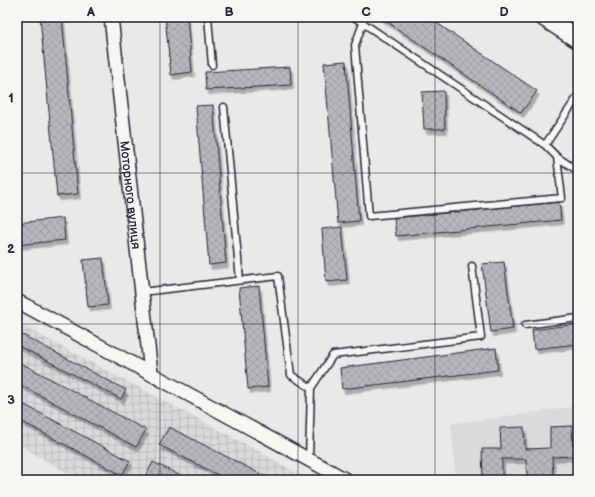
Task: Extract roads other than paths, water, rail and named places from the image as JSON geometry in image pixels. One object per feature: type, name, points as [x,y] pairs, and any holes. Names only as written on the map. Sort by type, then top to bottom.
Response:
[{"type":"street","name":"Моторного вулиця","points":[[111,17],[151,373]]},
{"type":"street","points":[[544,17],[578,39]]},
{"type":"street","points":[[17,301],[346,480]]},
{"type":"lane","points":[[208,17],[212,65]]},
{"type":"lane","points":[[354,17],[546,145],[557,157],[578,170]]},
{"type":"lane","points":[[362,22],[355,45],[369,216],[562,198],[557,157]]},
{"type":"lane","points":[[546,145],[578,96]]},
{"type":"lane","points":[[224,108],[240,280]]},
{"type":"lane","points":[[309,460],[311,388],[333,356],[481,337],[472,266]]},
{"type":"lane","points":[[142,292],[278,276],[291,375],[311,388]]},
{"type":"lane","points":[[525,325],[578,318]]}]
